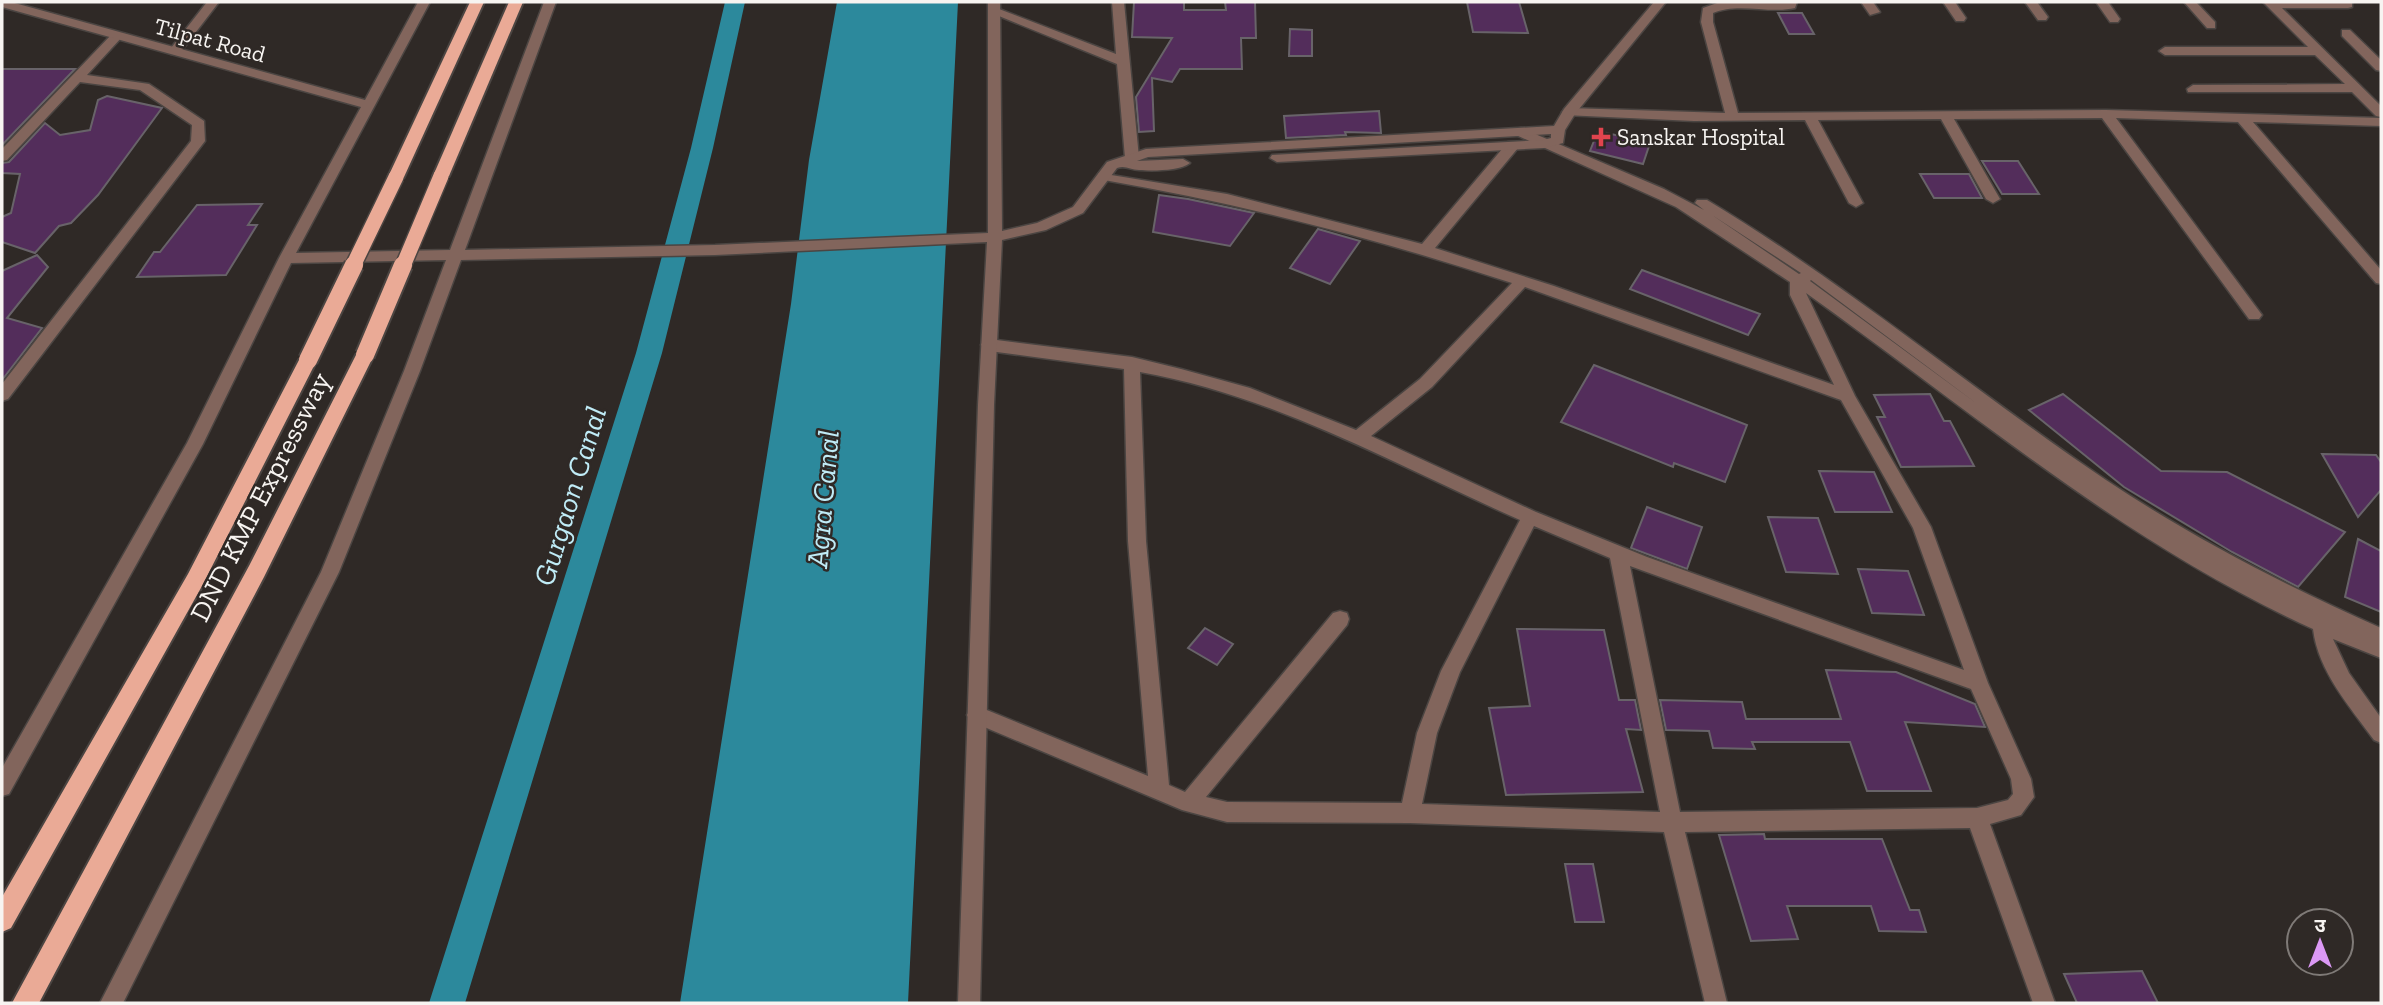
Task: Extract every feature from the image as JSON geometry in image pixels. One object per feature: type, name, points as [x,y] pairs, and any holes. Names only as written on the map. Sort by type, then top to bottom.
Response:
[{"type":"highway","name":"DND KMP Expressway","points":[[2,920],[195,580],[308,360],[477,2]]},
{"type":"highway","name":"DND KMP Expressway","points":[[24,1003],[257,571],[365,355],[516,2]]},
{"type":"street","points":[[175,51],[213,2]]},
{"type":"street","points":[[2,787],[195,443],[286,258],[424,2]]},
{"type":"street","points":[[111,1003],[330,572],[412,371],[550,2]]},
{"type":"street","points":[[1118,2],[1128,159]]},
{"type":"street","points":[[1425,251],[1538,136],[1569,113],[1660,2]]},
{"type":"street","points":[[1733,117],[1707,22],[1707,10],[1721,5],[1785,6],[1791,5],[1791,2]]},
{"type":"street","points":[[1949,2],[1960,18]]},
{"type":"street","points":[[2031,2],[2042,17]]},
{"type":"street","points":[[2102,2],[2114,19]]},
{"type":"street","points":[[2190,2],[2211,25]]},
{"type":"street","name":"Tilpat Road","points":[[2,3],[116,37],[368,105]]},
{"type":"street","points":[[2270,3],[2348,4]]},
{"type":"street","points":[[2270,3],[2381,113]]},
{"type":"street","points":[[969,1003],[989,345],[995,237],[995,7],[1122,61]]},
{"type":"street","points":[[2346,33],[2381,67]]},
{"type":"street","points":[[2,157],[116,37]]},
{"type":"street","points":[[2165,51],[2321,51]]},
{"type":"street","points":[[2,395],[198,141],[199,124],[192,116],[144,87],[77,78]]},
{"type":"street","points":[[2193,89],[2357,88]]},
{"type":"street","points":[[1569,113],[1733,117],[2106,114],[2381,122]]},
{"type":"street","points":[[2106,114],[2254,315]]},
{"type":"street","points":[[1945,115],[1993,199]]},
{"type":"street","points":[[1810,117],[1856,203]]},
{"type":"street","points":[[2241,117],[2381,279]]},
{"type":"street","points":[[1128,159],[1138,166],[1538,136],[1686,206],[1805,277],[2087,491],[2167,544],[2250,592],[2381,637]]},
{"type":"street","points":[[286,258],[715,250],[995,237],[1041,227],[1067,216],[1078,209],[1112,165],[1128,159]]},
{"type":"street","points":[[1104,176],[1245,202],[1425,251],[1847,396]]},
{"type":"street","points":[[977,715],[1189,803],[1227,812],[1410,813],[1672,822],[1977,818],[2014,808],[2024,797],[2021,779],[1978,683],[1922,527],[1847,396],[1798,295],[1805,277]]},
{"type":"street","points":[[1359,436],[1400,409],[1431,381],[1521,282]]},
{"type":"street","points":[[989,345],[1132,363],[1244,392],[1359,436],[1530,517],[1735,597],[1978,683]]},
{"type":"street","points":[[1132,363],[1137,541],[1159,790]]},
{"type":"street","points":[[1410,813],[1427,733],[1451,671],[1530,517]]},
{"type":"street","points":[[1618,551],[1672,822],[1716,1003]]},
{"type":"street","points":[[2321,618],[2381,650]]},
{"type":"street","points":[[2321,618],[2339,672],[2381,734]]},
{"type":"street","points":[[1189,803],[1340,620]]},
{"type":"street","points":[[1977,818],[2045,1003]]},
{"type":"water","name":"Agra Canal","points":[[837,2],[958,2],[908,1003],[680,1003],[791,304],[809,160]]},
{"type":"building","points":[[1134,2],[1184,2],[1184,10],[1226,10],[1225,2],[1255,2],[1256,38],[1241,38],[1242,69],[1180,69],[1172,82],[1152,78],[1154,131],[1139,132],[1136,97],[1172,38],[1132,37]]},
{"type":"building","points":[[1467,2],[1519,2],[1528,33],[1473,32]]},
{"type":"building","points":[[1778,13],[1802,13],[1814,34],[1789,34]]},
{"type":"building","points":[[1290,29],[1312,30],[1312,56],[1289,56]]},
{"type":"building","points":[[2,69],[75,69],[2,145]]},
{"type":"building","points":[[107,96],[162,108],[98,195],[71,223],[59,226],[35,253],[2,242],[2,217],[11,213],[20,174],[2,173],[2,163],[9,162],[45,123],[60,135],[90,130],[98,100]]},
{"type":"building","points":[[1379,111],[1381,133],[1345,132],[1346,135],[1286,138],[1284,116]]},
{"type":"building","points":[[1598,131],[1650,143],[1643,164],[1590,151]]},
{"type":"building","points":[[1982,161],[2018,161],[2039,194],[2002,194]]},
{"type":"building","points":[[1920,174],[1969,174],[1982,198],[1934,198]]},
{"type":"building","points":[[1159,195],[1254,213],[1230,246],[1153,232]]},
{"type":"building","points":[[262,204],[248,225],[257,225],[226,275],[137,277],[154,252],[160,252],[197,205]]},
{"type":"building","points":[[1318,229],[1360,241],[1330,284],[1290,268]]},
{"type":"building","points":[[37,255],[48,267],[7,318],[42,328],[2,380],[2,271]]},
{"type":"building","points":[[1642,270],[1760,314],[1748,335],[1630,289]]},
{"type":"building","points":[[1594,365],[1747,425],[1725,482],[1674,463],[1673,467],[1561,422]]},
{"type":"building","points":[[1930,394],[1944,421],[1950,421],[1974,466],[1901,467],[1877,417],[1885,417],[1874,395]]},
{"type":"building","points":[[2063,394],[2161,471],[2227,472],[2345,532],[2298,587],[2232,552],[2124,487],[2029,410]]},
{"type":"building","points":[[2322,454],[2376,455],[2381,462],[2381,490],[2358,517]]},
{"type":"building","points":[[1819,471],[1874,472],[1892,512],[1835,512]]},
{"type":"building","points":[[1647,507],[1702,527],[1687,569],[1631,548]]},
{"type":"building","points":[[1768,517],[1818,518],[1838,574],[1786,572]]},
{"type":"building","points":[[2358,539],[2381,551],[2381,612],[2345,597]]},
{"type":"building","points":[[1858,569],[1908,571],[1924,615],[1872,613]]},
{"type":"building","points":[[1205,628],[1233,644],[1217,665],[1188,648]]},
{"type":"building","points":[[1517,629],[1604,630],[1619,700],[1635,700],[1641,730],[1626,729],[1643,792],[1506,795],[1489,708],[1530,706]]},
{"type":"building","points":[[1826,670],[1896,672],[1975,704],[1985,727],[1905,722],[1931,791],[1867,791],[1850,742],[1752,742],[1755,749],[1713,748],[1709,731],[1666,730],[1660,700],[1742,702],[1746,719],[1841,719]]},
{"type":"building","points":[[1764,834],[1765,839],[1882,839],[1910,910],[1919,910],[1926,932],[1879,931],[1871,906],[1787,906],[1798,939],[1751,941],[1719,835]]},
{"type":"building","points":[[1565,864],[1593,864],[1604,922],[1575,922]]},
{"type":"building","points":[[2142,971],[2158,1003],[2077,1003],[2064,974]]},
{"type":"waterway","name":"Gurgaon Canal","points":[[447,1003],[649,353],[702,148],[735,2]]},
{"type":"place","name":"Sanskar Hospital","points":[[1601,137]]}]
